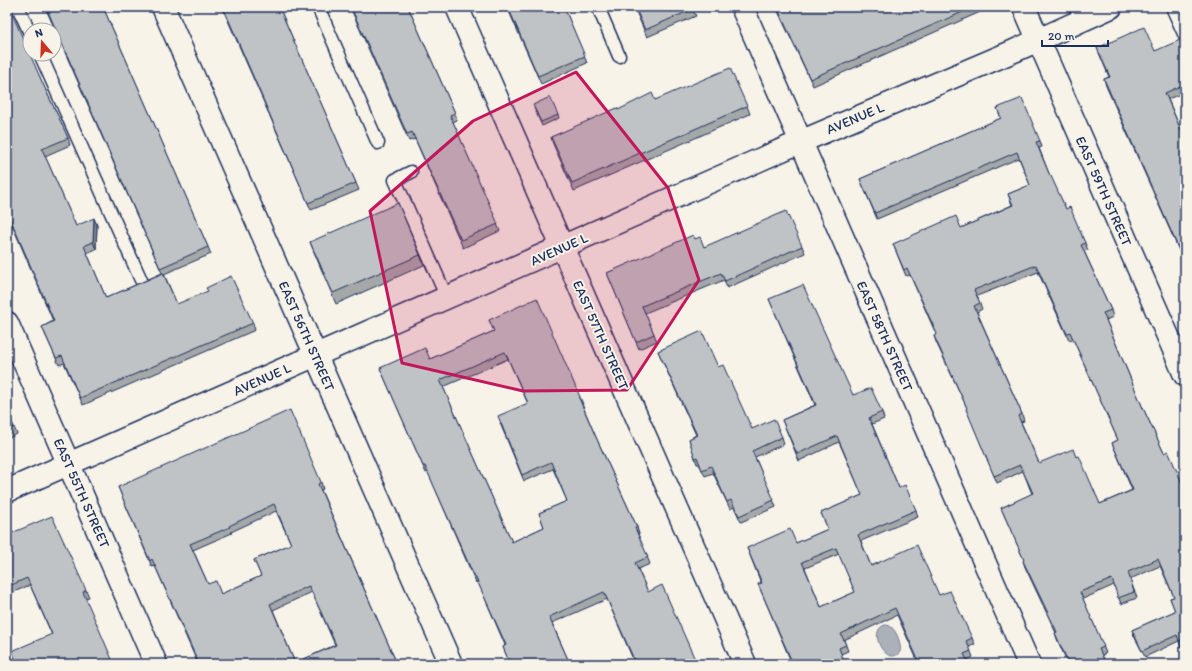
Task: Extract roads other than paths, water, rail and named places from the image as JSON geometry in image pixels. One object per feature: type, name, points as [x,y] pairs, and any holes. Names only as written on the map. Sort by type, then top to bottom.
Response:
[{"type":"street","name":"EAST 56TH STREET","points":[[163,7],[451,664]]},
{"type":"street","name":"EAST 57TH STREET","points":[[457,7],[745,664]]},
{"type":"street","name":"EAST 58TH STREET","points":[[742,7],[1029,664]]},
{"type":"street","name":"EAST 59TH STREET","points":[[1024,7],[1185,375]]},
{"type":"street","name":"AVENUE L","points":[[7,491],[800,142],[1038,40],[1111,7]]},
{"type":"street","name":"EAST 55TH STREET","points":[[7,323],[156,664]]},
{"type":"lane","points":[[18,7],[25,22]]},
{"type":"lane","points":[[318,7],[378,143]]},
{"type":"lane","points":[[598,7],[619,56]]},
{"type":"lane","points":[[1172,7],[1185,36]]},
{"type":"lane","points":[[44,62],[141,280]]},
{"type":"lane","points":[[411,172],[395,180],[447,298]]}]
